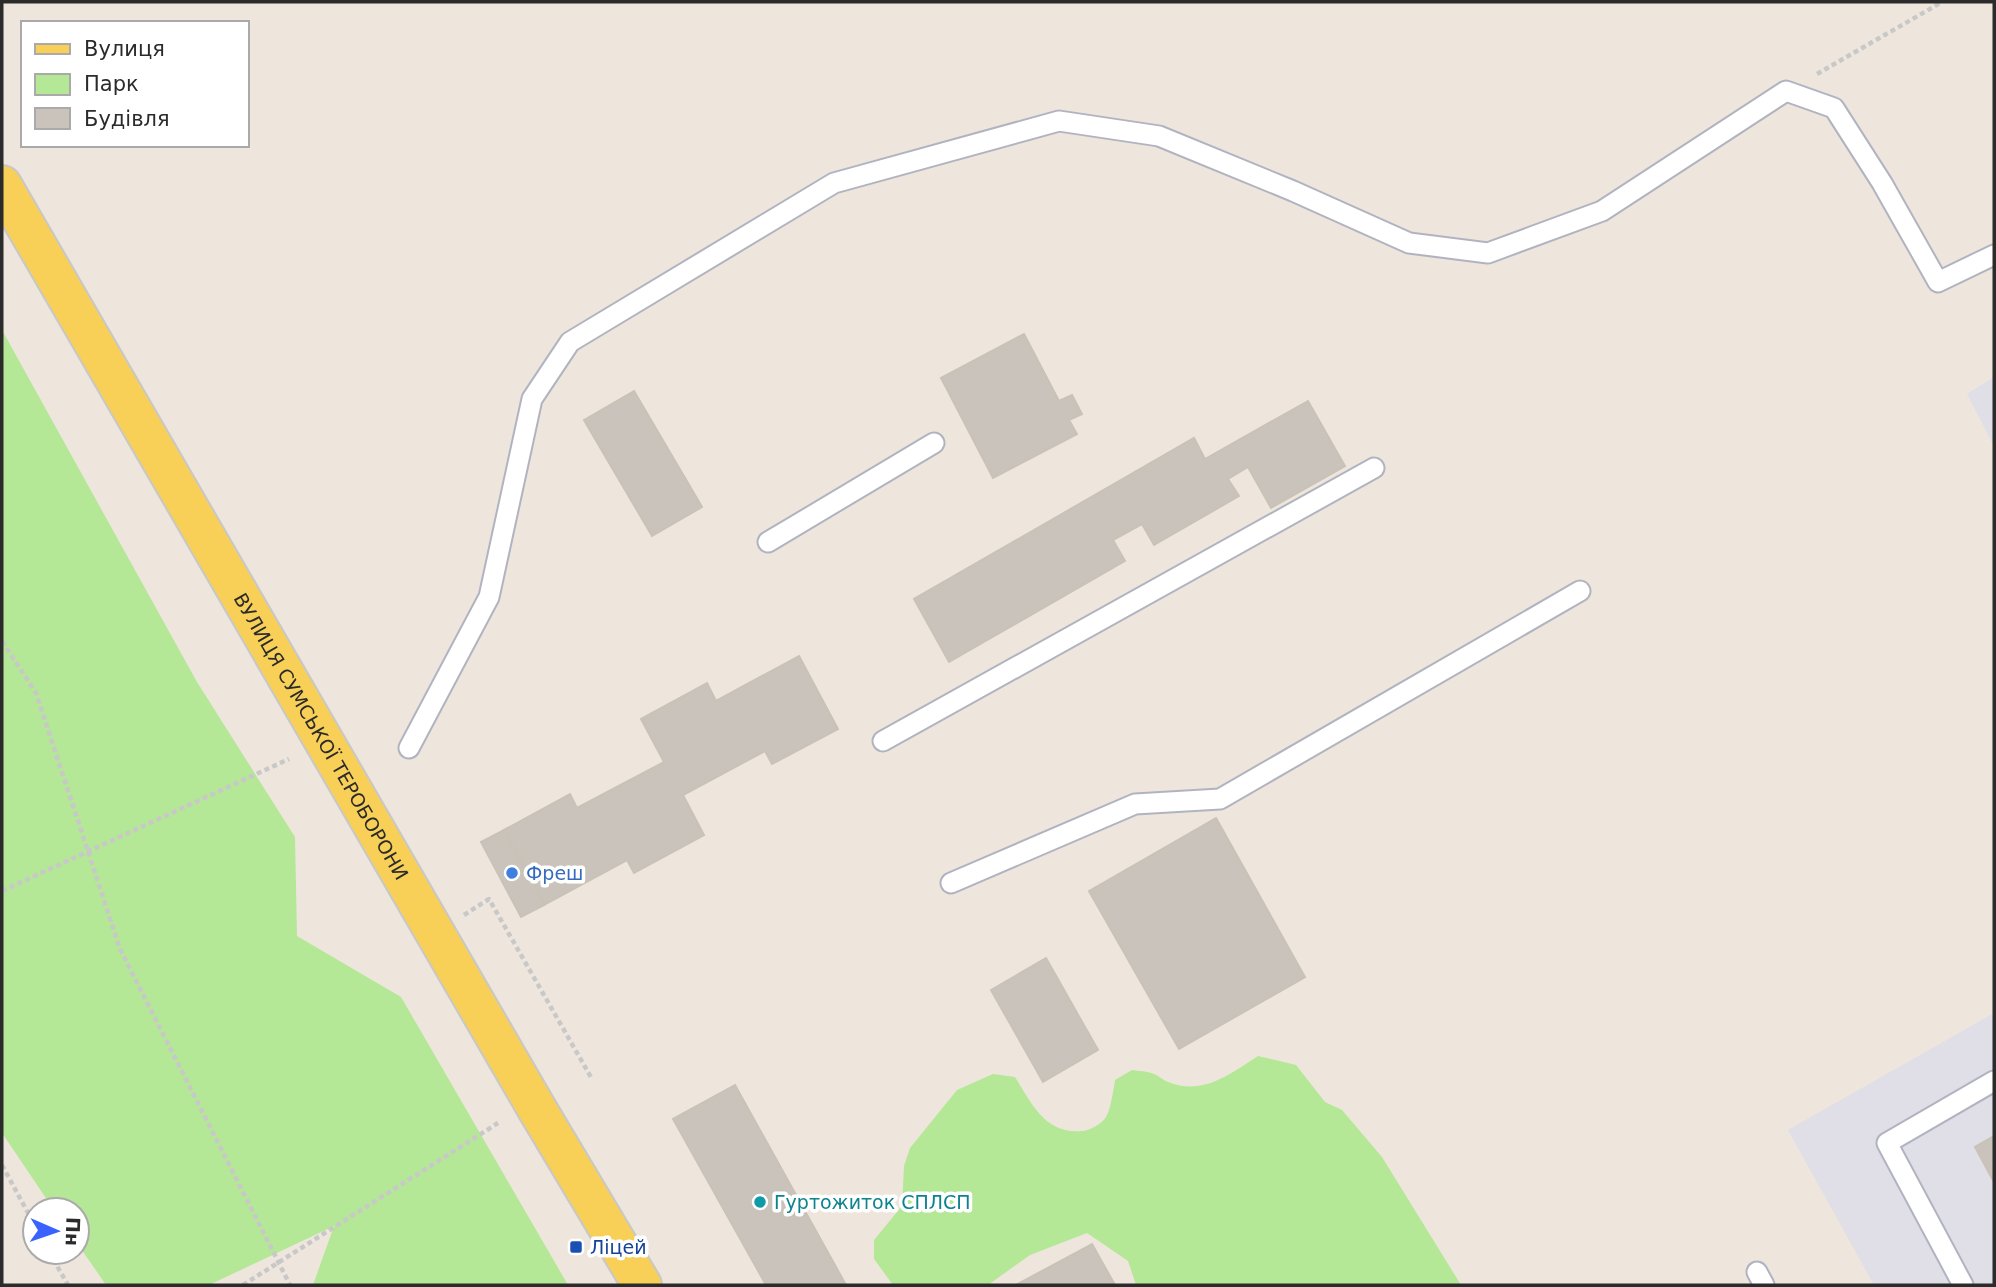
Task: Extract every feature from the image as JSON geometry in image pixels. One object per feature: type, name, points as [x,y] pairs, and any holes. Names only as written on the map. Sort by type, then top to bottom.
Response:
[{"type":"main road","name":"ВУЛИЦЯ СУМСЬКОЇ ТЕРОБОРОНИ","points":[[2,185],[642,1285]]},
{"type":"lane","points":[[409,748],[489,597],[532,399],[570,342],[834,183],[1059,121],[1159,136],[1293,191],[1409,243],[1488,253],[1602,211],[1786,91],[1834,108],[1882,183],[1938,282],[1994,255]]},
{"type":"lane","points":[[768,542],[934,443]]},
{"type":"lane","points":[[883,741],[1374,468]]},
{"type":"lane","points":[[951,883],[1135,804],[1220,799],[1580,591]]},
{"type":"lane","points":[[1963,1285],[1887,1143],[1994,1081]]},
{"type":"path","points":[[1786,91],[1942,2]]},
{"type":"path","points":[[2,641],[36,693],[120,949],[290,1285]]},
{"type":"path","points":[[2,891],[289,759]]},
{"type":"path","points":[[436,932],[489,899],[592,1079]]},
{"type":"path","points":[[243,1285],[498,1123]]},
{"type":"path","points":[[2,1165],[21,1200]]},
{"type":"path","points":[[58,1266],[68,1285]]},
{"type":"shaded area","points":[[1994,377],[1994,446],[1967,394]]},
{"type":"shaded area","points":[[1994,1013],[1994,1285],[1874,1285],[1788,1130]]},
{"type":"green space","points":[[2,330],[197,682],[295,837],[297,936],[401,997],[568,1285],[313,1285],[334,1226],[209,1285],[106,1285],[91,1263],[91,1196],[45,1196],[2,1133]]},
{"type":"green space","points":[[1258,1056],[1296,1065],[1325,1102],[1342,1110],[1382,1157],[1461,1285],[1136,1285],[1128,1261],[1087,1233],[1030,1255],[988,1285],[893,1285],[874,1259],[874,1240],[902,1206],[904,1166],[910,1148],[957,1090],[993,1074],[1015,1077],[1034,1107],[1049,1123],[1070,1131],[1083,1131],[1104,1120],[1115,1080],[1132,1070],[1151,1073],[1181,1086],[1204,1085],[1237,1070]]},
{"type":"building","points":[[1024,334],[1059,401],[1072,395],[1082,414],[1069,420],[1077,434],[993,478],[941,378]]},
{"type":"building","points":[[634,391],[702,507],[652,536],[584,420]]},
{"type":"building","points":[[1308,401],[1345,466],[1271,508],[1248,467],[1228,479],[1239,496],[1154,545],[1142,524],[1113,540],[1125,561],[949,662],[914,599],[1194,438],[1205,459]]},
{"type":"building","points":[[799,656],[838,729],[772,764],[765,751],[683,795],[704,835],[634,873],[627,860],[544,905],[504,830],[570,794],[577,808],[664,762],[641,719],[707,683],[716,701]]},
{"type":"building","points":[[1216,818],[1305,977],[1179,1049],[1089,891]]},
{"type":"building","name":"Фреш","points":[[504,830],[544,905],[521,917],[481,842]]},
{"type":"building","points":[[1046,958],[1098,1050],[1043,1082],[991,990]]},
{"type":"building","name":"Гуртожиток СПЛСП","points":[[735,1085],[846,1285],[766,1285],[673,1119]]},
{"type":"building","points":[[1994,1136],[1994,1182],[1975,1147]]},
{"type":"building","points":[[1092,1244],[1115,1285],[1016,1285]]},
{"type":"place","name":"Фреш","points":[[512,873]]},
{"type":"place","name":"Гуртожиток СПЛСП","points":[[760,1202]]},
{"type":"place","name":"Ліцей","points":[[576,1247]]}]
